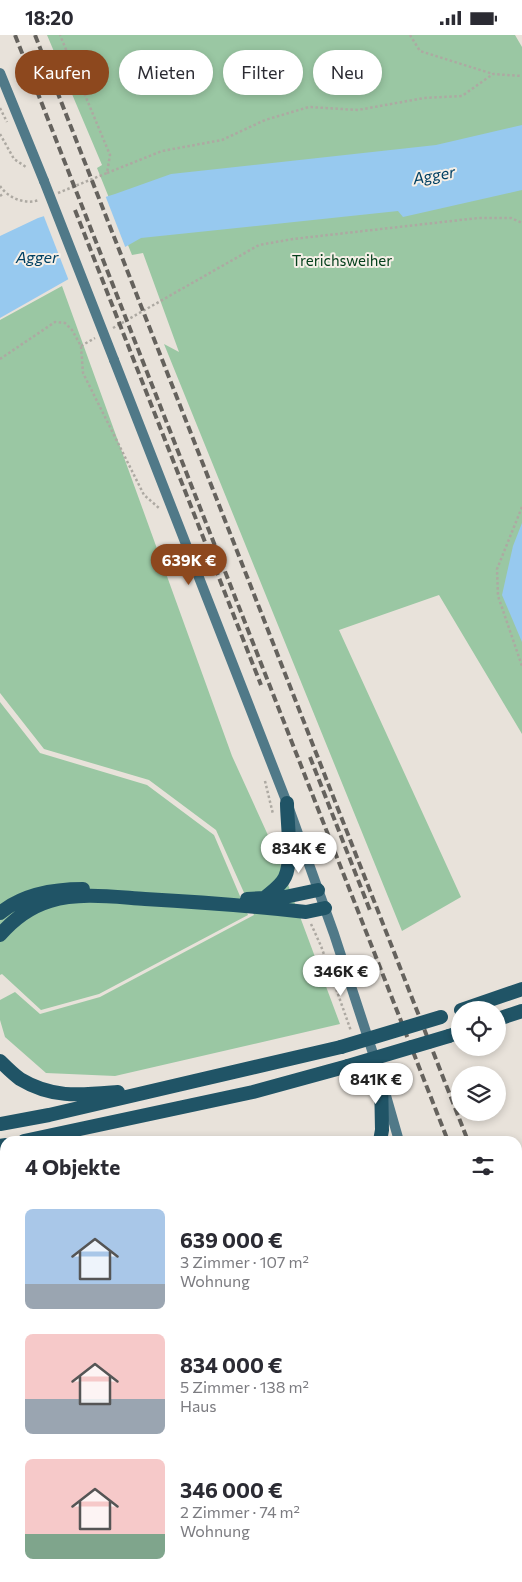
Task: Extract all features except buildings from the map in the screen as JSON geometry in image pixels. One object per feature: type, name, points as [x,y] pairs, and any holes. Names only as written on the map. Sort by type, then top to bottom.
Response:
[{"type":"highway","points":[[263,899],[285,877],[287,869],[289,854],[286,803]]},
{"type":"highway","points":[[0,913],[32,895],[61,889],[111,889],[236,899],[286,897],[318,890]]},
{"type":"highway","points":[[0,935],[9,924],[33,908],[51,901],[72,898],[105,896],[172,900],[306,912],[325,908]]},
{"type":"highway","points":[[487,1001],[522,989]]},
{"type":"highway","points":[[506,1016],[522,1011]]},
{"type":"highway","points":[[0,1124],[49,1115],[341,1047],[451,1014]]},
{"type":"highway","points":[[47,1136],[253,1092],[451,1035]]},
{"type":"highway","points":[[0,1061],[19,1078],[43,1090],[76,1096],[164,1088]]},
{"type":"highway","points":[[381,1078],[381,1136]]},
{"type":"highway","points":[[99,1136],[128,1129],[154,1113]]},
{"type":"main road","points":[[0,73],[44,181],[286,803],[325,908],[381,1078],[398,1136]]},
{"type":"path","points":[[60,35],[110,155],[107,173]]},
{"type":"path","points":[[410,35],[420,51],[493,74],[522,77]]},
{"type":"path","points":[[53,195],[162,151],[222,140],[265,120],[309,107],[358,110],[424,98],[462,95],[493,74]]},
{"type":"path","points":[[0,134],[14,159],[26,167]]},
{"type":"path","points":[[0,185],[4,193],[20,200],[30,203],[44,199]]},
{"type":"path","points":[[0,196],[4,193]]},
{"type":"path","points":[[105,332],[259,245],[293,239],[478,218],[511,219],[522,223]]},
{"type":"path","points":[[0,359],[55,322],[65,323],[72,330],[81,346],[83,373],[144,495],[159,508],[156,499]]},
{"type":"path","points":[[81,346],[97,337]]},
{"type":"path","points":[[522,507],[497,569],[498,596],[522,666]]},
{"type":"path","points":[[263,774],[274,819]]},
{"type":"path","points":[[306,912],[321,946],[351,1031]]},
{"type":"green space","name":"Trerichsweiher","points":[[47,35],[515,35],[522,47],[522,734],[439,595],[339,630],[461,897],[402,931],[164,344],[179,352],[143,253],[132,255],[97,168],[102,165],[72,95],[109,95],[109,50],[53,50]]},
{"type":"green space","points":[[62,286],[232,756],[277,855],[340,1024],[115,1076],[46,1073],[5,1037],[0,1020],[0,1000],[15,992],[40,1014],[100,997],[254,915],[216,830],[149,780],[44,749],[0,693],[0,320]]},
{"type":"green space","points":[[0,702],[40,753],[147,785],[214,835],[248,915],[99,994],[41,1010],[2,974],[0,975]]},
{"type":"water","name":"Agger","points":[[522,125],[522,190],[403,217],[398,211],[141,238],[0,318],[0,236],[38,218],[171,174],[436,145]]},
{"type":"water","points":[[522,523],[522,642],[502,595],[513,546]]},
{"type":"pier","points":[[105,195],[126,249],[69,281],[43,214]]},
{"type":"railway","points":[[15,35],[446,1136]]},
{"type":"railway","points":[[35,35],[466,1136]]},
{"type":"railway","points":[[75,210],[261,685]]},
{"type":"railway","points":[[310,757],[371,913]]}]
